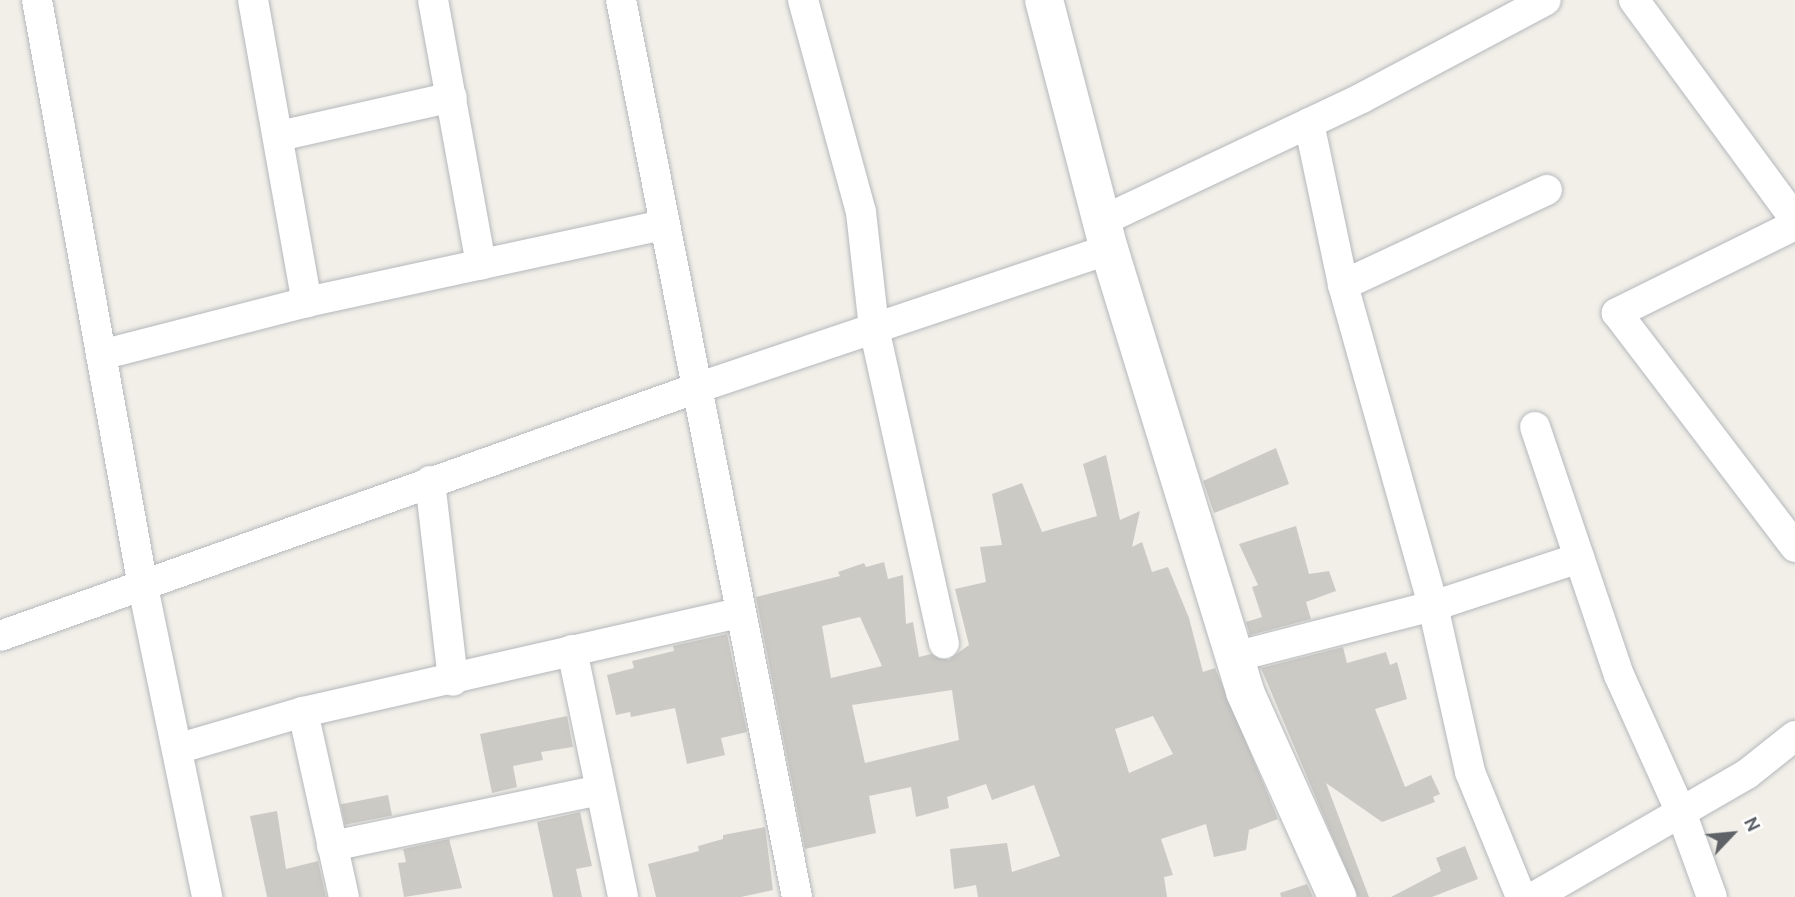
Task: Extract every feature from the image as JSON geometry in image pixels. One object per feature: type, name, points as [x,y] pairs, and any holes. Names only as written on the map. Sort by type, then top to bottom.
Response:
[{"type":"street","points":[[37,0],[143,587],[207,897]]},
{"type":"street","points":[[253,0],[307,302]]},
{"type":"street","points":[[433,0],[481,265]]},
{"type":"street","points":[[621,0],[694,389],[797,897]]},
{"type":"street","points":[[803,0],[861,212],[874,328],[944,643]]},
{"type":"street","points":[[1044,0],[1106,234],[1245,692],[1337,897]]},
{"type":"street","points":[[0,636],[143,587],[430,481],[874,328],[1106,234],[1309,123],[1546,0]]},
{"type":"street","points":[[1633,0],[1795,219]]},
{"type":"street","points":[[279,135],[452,97]]},
{"type":"street","points":[[1309,123],[1343,285],[1433,606],[1470,772],[1521,897]]},
{"type":"street","points":[[1343,285],[1547,190]]},
{"type":"street","points":[[101,355],[307,302],[663,225]]},
{"type":"street","points":[[1795,225],[1617,313],[1795,547]]},
{"type":"street","points":[[1535,427],[1619,675],[1681,812],[1712,897]]},
{"type":"street","points":[[430,481],[453,681]]},
{"type":"street","points":[[1234,657],[1433,606],[1580,558]]},
{"type":"street","points":[[177,749],[303,712],[453,681],[572,650],[739,613]]},
{"type":"street","points":[[572,650],[623,897]]},
{"type":"street","points":[[303,712],[344,897]]},
{"type":"street","points":[[1534,897],[1747,774],[1795,736]]},
{"type":"street","points":[[332,846],[600,790]]},
{"type":"building","points":[[1276,448],[1289,484],[1214,513],[1203,481]]},
{"type":"building","points":[[1106,455],[1120,520],[1140,511],[1132,547],[1142,542],[1152,572],[1168,567],[1189,618],[1203,672],[1215,668],[1278,819],[1249,830],[1246,850],[1214,857],[1206,824],[1161,839],[1173,875],[1164,877],[1167,897],[978,897],[976,885],[954,889],[950,849],[1007,843],[1012,872],[1060,856],[1034,785],[992,800],[986,784],[947,797],[949,808],[916,817],[911,787],[869,796],[876,833],[805,849],[756,597],[840,576],[838,572],[864,563],[866,567],[884,562],[888,579],[903,575],[906,624],[913,622],[919,657],[931,654],[948,660],[969,645],[955,589],[986,582],[980,547],[1002,545],[992,494],[1022,483],[1042,532],[1097,516],[1083,464]],"holes":[[[860,617],[882,666],[831,678],[822,626]],[[952,690],[959,740],[865,763],[852,705]],[[1153,716],[1173,754],[1129,773],[1115,729]]]},
{"type":"building","points":[[1296,526],[1309,574],[1329,571],[1336,591],[1306,602],[1311,619],[1250,635],[1246,622],[1262,617],[1252,587],[1258,585],[1239,544]]},
{"type":"building","points":[[727,634],[747,732],[721,738],[725,755],[687,764],[675,708],[631,717],[630,712],[616,715],[607,675],[634,668],[632,661],[674,651],[673,646]]},
{"type":"building","points":[[1343,647],[1347,663],[1386,652],[1390,665],[1397,662],[1407,699],[1375,709],[1405,787],[1431,775],[1440,794],[1433,797],[1435,802],[1382,822],[1326,783],[1369,897],[1358,897],[1261,668]]},
{"type":"building","points":[[567,716],[573,747],[541,752],[543,760],[513,766],[517,787],[492,793],[480,734]]},
{"type":"building","points":[[388,795],[392,816],[345,825],[341,804]]},
{"type":"building","points":[[277,811],[286,869],[318,861],[326,897],[267,897],[250,816]]},
{"type":"building","points":[[580,812],[592,866],[576,869],[582,897],[553,897],[537,822]]},
{"type":"building","points":[[765,827],[773,890],[741,897],[656,897],[648,864],[699,851],[698,846],[723,839],[723,835]]},
{"type":"building","points":[[449,839],[462,888],[404,897],[398,863],[406,862],[403,849]]},
{"type":"building","points":[[1465,846],[1478,879],[1432,897],[1391,897],[1441,871],[1436,858]]},
{"type":"building","points":[[1307,884],[1313,897],[1281,897],[1280,893]]}]
